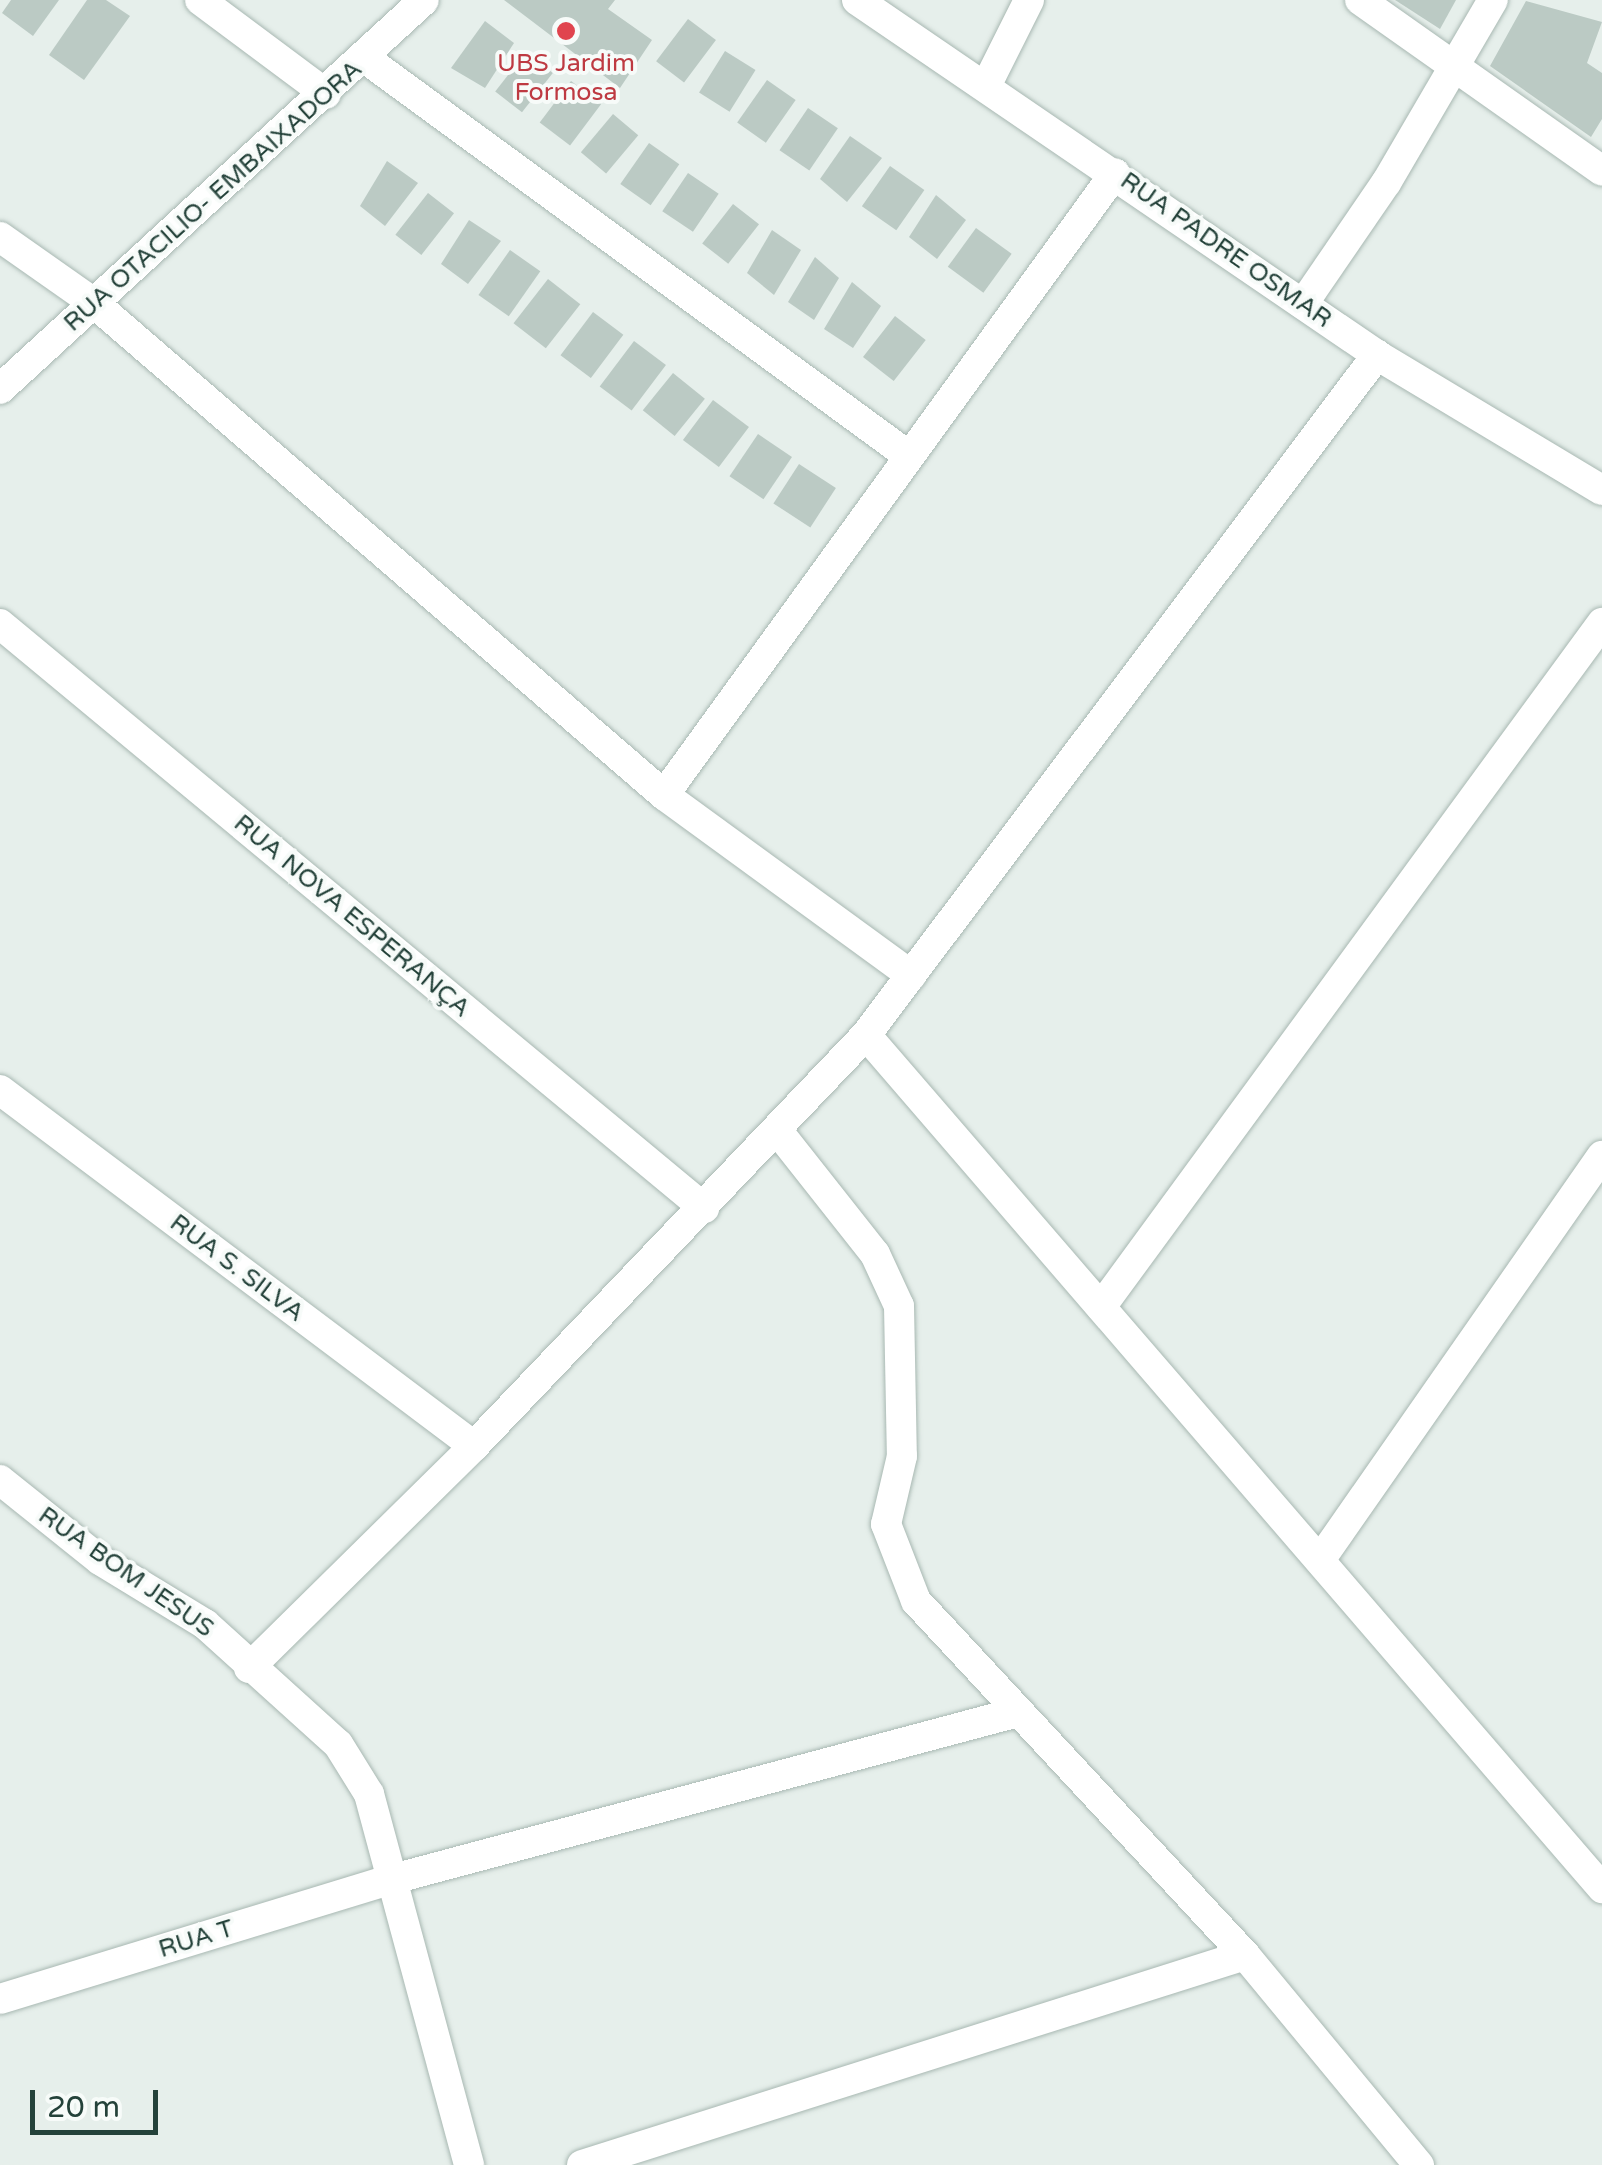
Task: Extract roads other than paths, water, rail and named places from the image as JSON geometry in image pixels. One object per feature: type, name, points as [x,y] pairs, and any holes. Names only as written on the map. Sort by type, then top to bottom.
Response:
[{"type":"street","points":[[200,0],[326,94]]},
{"type":"street","name":"RUA OTACILIO- EMBAIXADORA","points":[[0,389],[366,59],[424,0]]},
{"type":"street","name":"RUA PADRE OSMAR","points":[[857,0],[1377,355],[1602,490]]},
{"type":"street","points":[[986,86],[1028,0]]},
{"type":"street","points":[[1360,0],[1602,171]]},
{"type":"street","points":[[1303,304],[1456,68],[1492,0]]},
{"type":"street","points":[[366,59],[906,454]]},
{"type":"street","points":[[664,796],[906,454],[1115,173]]},
{"type":"street","points":[[0,236],[94,302],[664,796],[910,975]]},
{"type":"street","points":[[249,1668],[474,1446],[866,1035],[1377,355]]},
{"type":"street","name":"RUA NOVA ESPERANÇA","points":[[0,624],[704,1208]]},
{"type":"street","points":[[1101,1307],[1602,624]]},
{"type":"street","points":[[866,1035],[1602,1888]]},
{"type":"street","name":"RUA S. SILVA","points":[[0,1090],[474,1446]]},
{"type":"street","points":[[777,1130],[875,1254],[898,1306],[902,1456],[886,1524],[916,1601],[1246,1955],[1419,2165]]},
{"type":"street","points":[[1320,1560],[1602,1156]]},
{"type":"street","name":"RUA BOM JESUS","points":[[0,1480],[100,1560],[205,1624],[249,1668],[338,1744],[369,1794],[470,2165]]},
{"type":"street","name":"RUA T","points":[[0,1999],[393,1879],[1018,1712]]},
{"type":"street","points":[[582,2165],[646,2155],[1246,1955]]},
{"type":"place","name":"UBS Jardim Formosa","points":[[566,31]]}]
